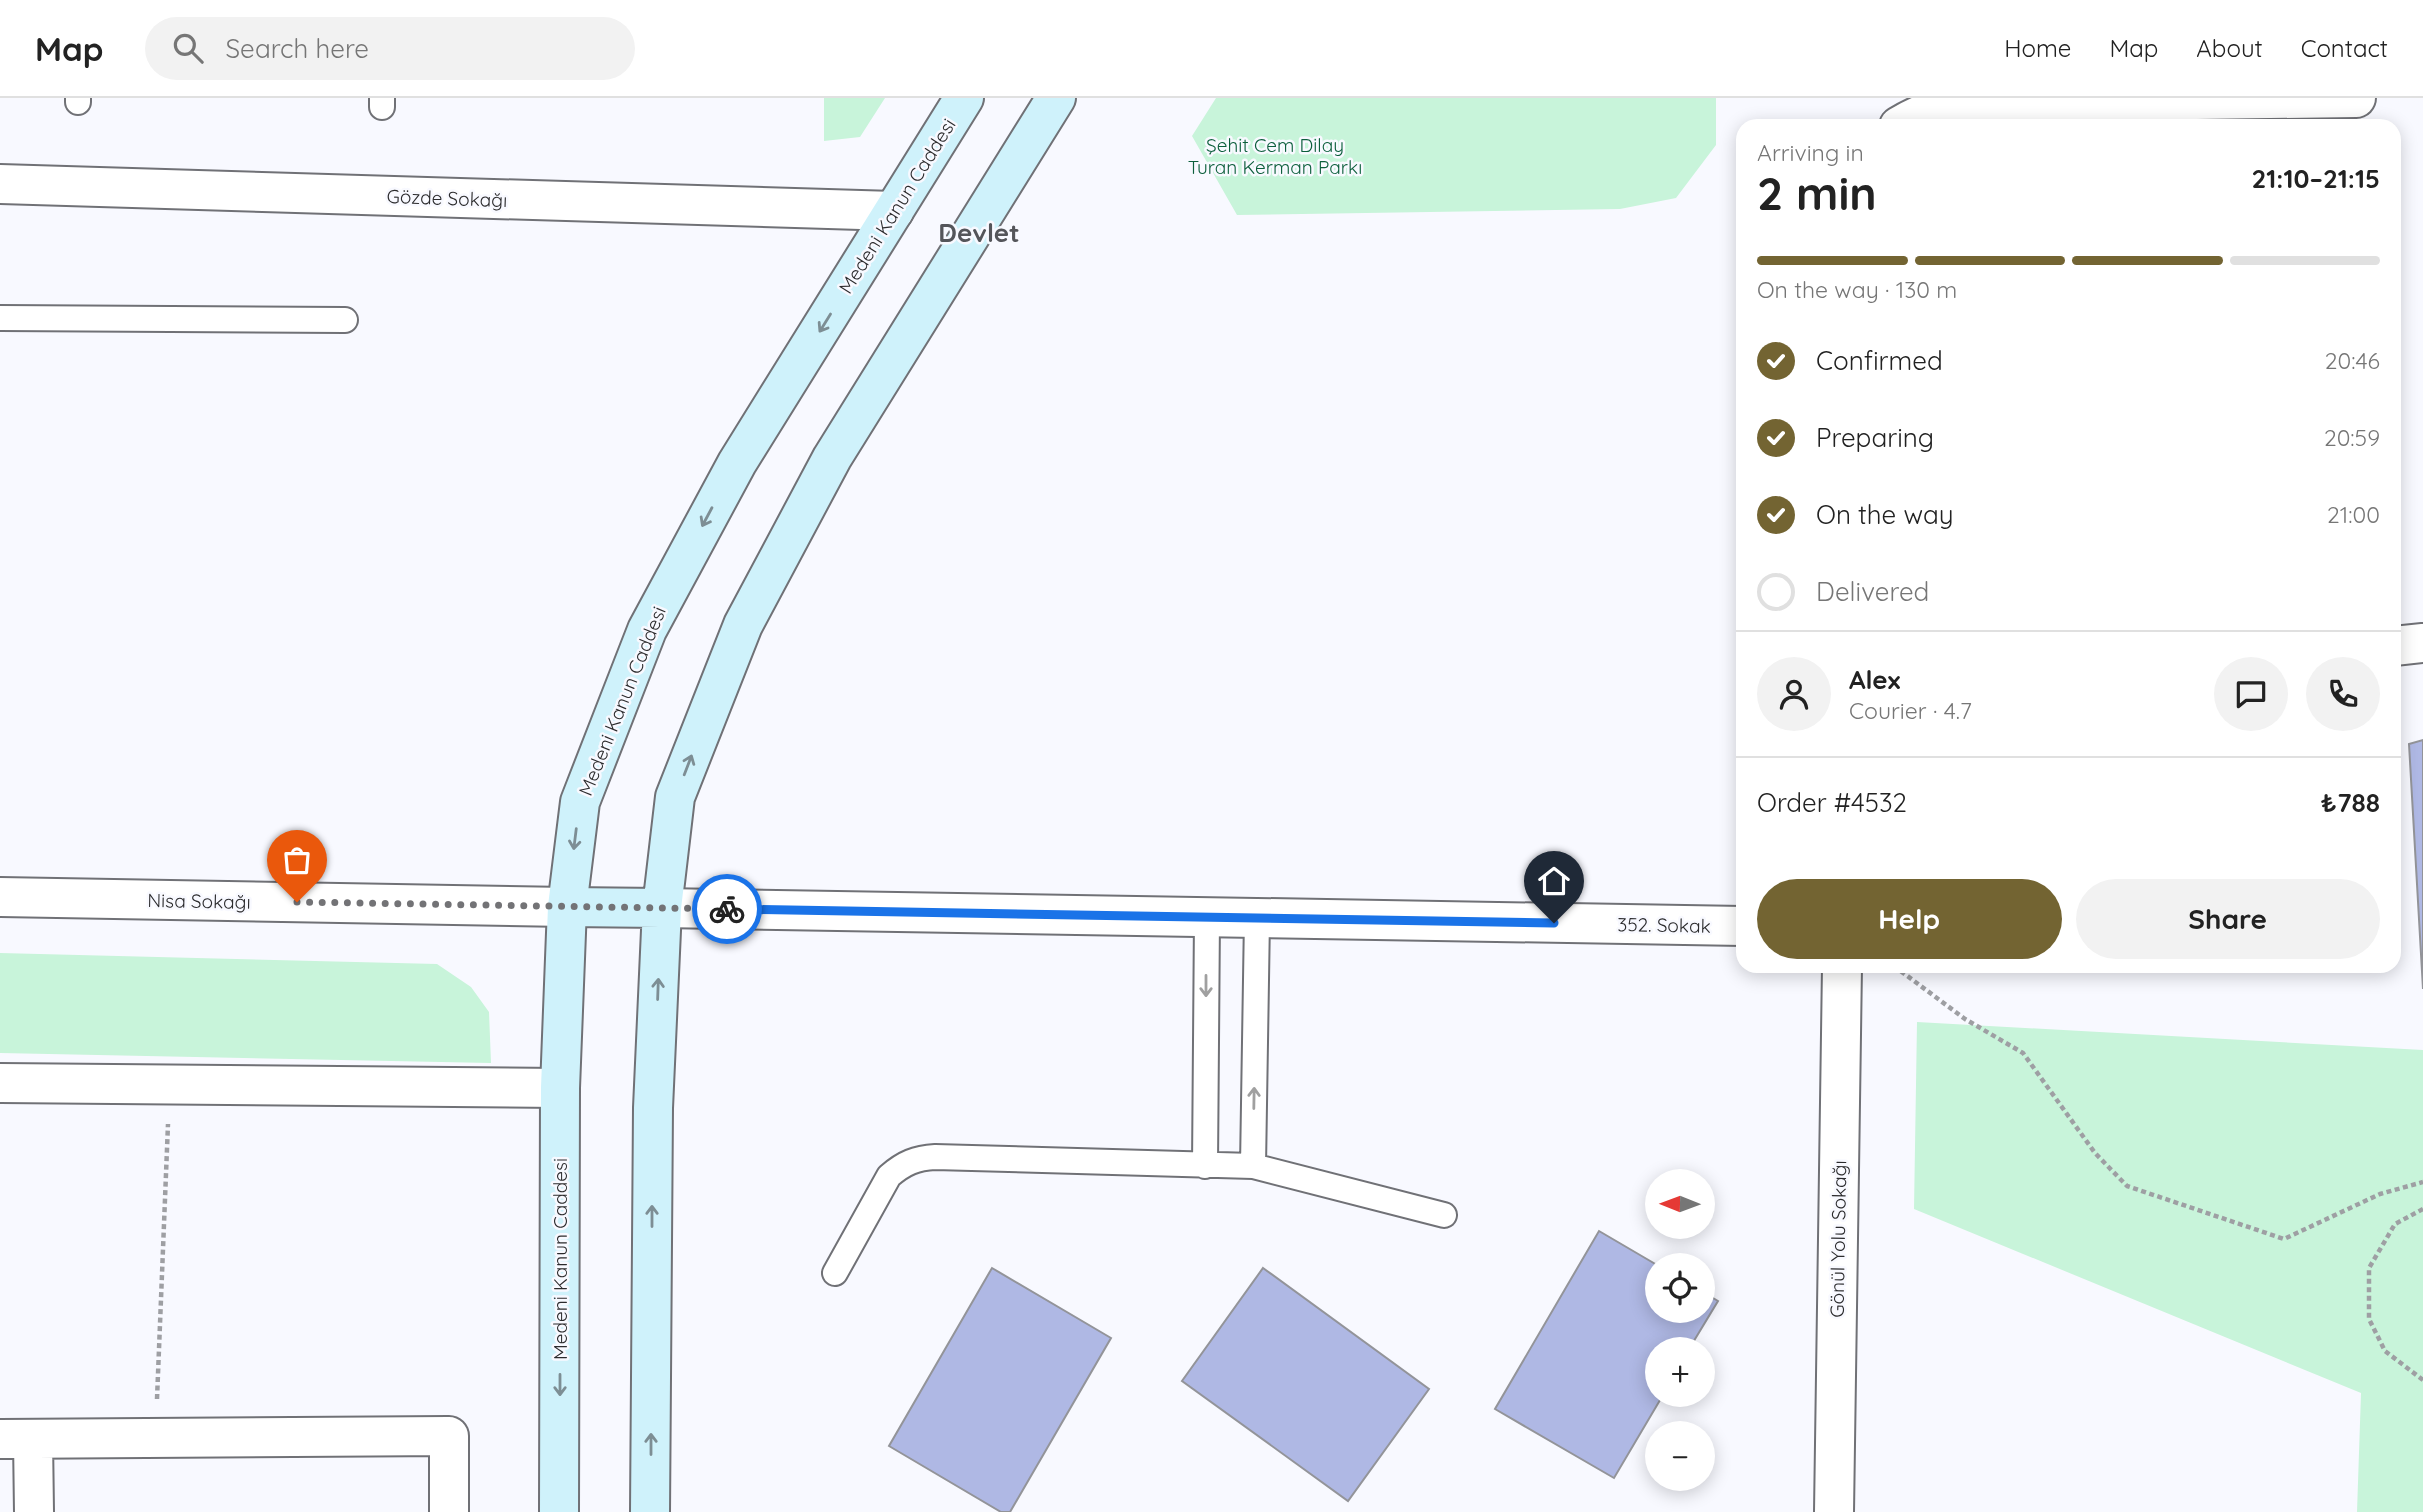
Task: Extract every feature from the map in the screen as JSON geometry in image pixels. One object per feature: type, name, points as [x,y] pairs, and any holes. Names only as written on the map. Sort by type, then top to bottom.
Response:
[{"type":"main road","name":"Medeni Kanun Caddesi","points":[[559,1512],[560,1088],[567,907],[580,802],[647,630],[737,463],[964,98]]},
{"type":"main road","points":[[650,1512],[653,1108],[662,908],[675,797],[743,625],[832,458],[1056,98]]},
{"type":"main road","points":[[567,907],[662,908]]},
{"type":"street","points":[[1910,119],[1942,106],[1966,103],[2356,98]]},
{"type":"street","name":"Gözde Sokağı","points":[[0,184],[894,211]]},
{"type":"street","points":[[2401,645],[2423,643]]},
{"type":"street","name":"Nisa Sokağı","points":[[0,897],[567,907]]},
{"type":"street","name":"352. Sokak","points":[[662,908],[1736,926]]},
{"type":"street","name":"Gönül Yolu Sokağı","points":[[1834,1512],[1842,973]]},
{"type":"street","points":[[0,1083],[560,1088]]},
{"type":"street","points":[[34,1512],[17,1439],[449,1436],[449,1512]]},
{"type":"lane","points":[[0,318],[345,320]]},
{"type":"lane","points":[[1205,1166],[1207,917]]},
{"type":"lane","points":[[1253,1166],[1257,918]]},
{"type":"lane","points":[[835,1273],[889,1175],[901,1165],[918,1158],[1253,1166],[1444,1214]]},
{"type":"path","points":[[1903,973],[1965,1019],[2023,1053],[2095,1153],[2127,1186],[2284,1239],[2380,1194],[2423,1182]]},
{"type":"path","points":[[156,1438],[169,1085]]},
{"type":"path","points":[[2423,1209],[2395,1224],[2369,1268],[2369,1319],[2385,1351],[2423,1380]]},
{"type":"green space","points":[[824,98],[885,98],[860,137],[824,141]]},
{"type":"green space","name":"Şehit Cem Dilay Turan Kerman Parkı","points":[[1216,98],[1716,98],[1716,145],[1676,198],[1620,209],[1237,215],[1192,136]]},
{"type":"green space","points":[[0,953],[437,964],[471,987],[489,1012],[491,1063],[0,1053]]},
{"type":"green space","points":[[1917,1022],[2423,1050],[2423,1512],[2357,1512],[2361,1393],[1914,1209]]},
{"type":"building","points":[[2423,740],[2423,989],[2409,744]]},
{"type":"building","points":[[1599,1231],[1645,1258],[1645,1323],[1705,1323],[1696,1337],[1645,1337],[1645,1407],[1656,1407],[1645,1421],[1645,1425],[1614,1478],[1495,1409]]},
{"type":"building","points":[[992,1268],[1111,1338],[1010,1512],[1001,1512],[889,1446]]},
{"type":"building","points":[[1263,1268],[1429,1389],[1348,1501],[1182,1381]]},
{"type":"way so far","points":[[297,902],[727,909]]},
{"type":"district","name":"Devlet","points":[[979,232]]},
{"type":"route","points":[[727,909],[1554,923]]}]
